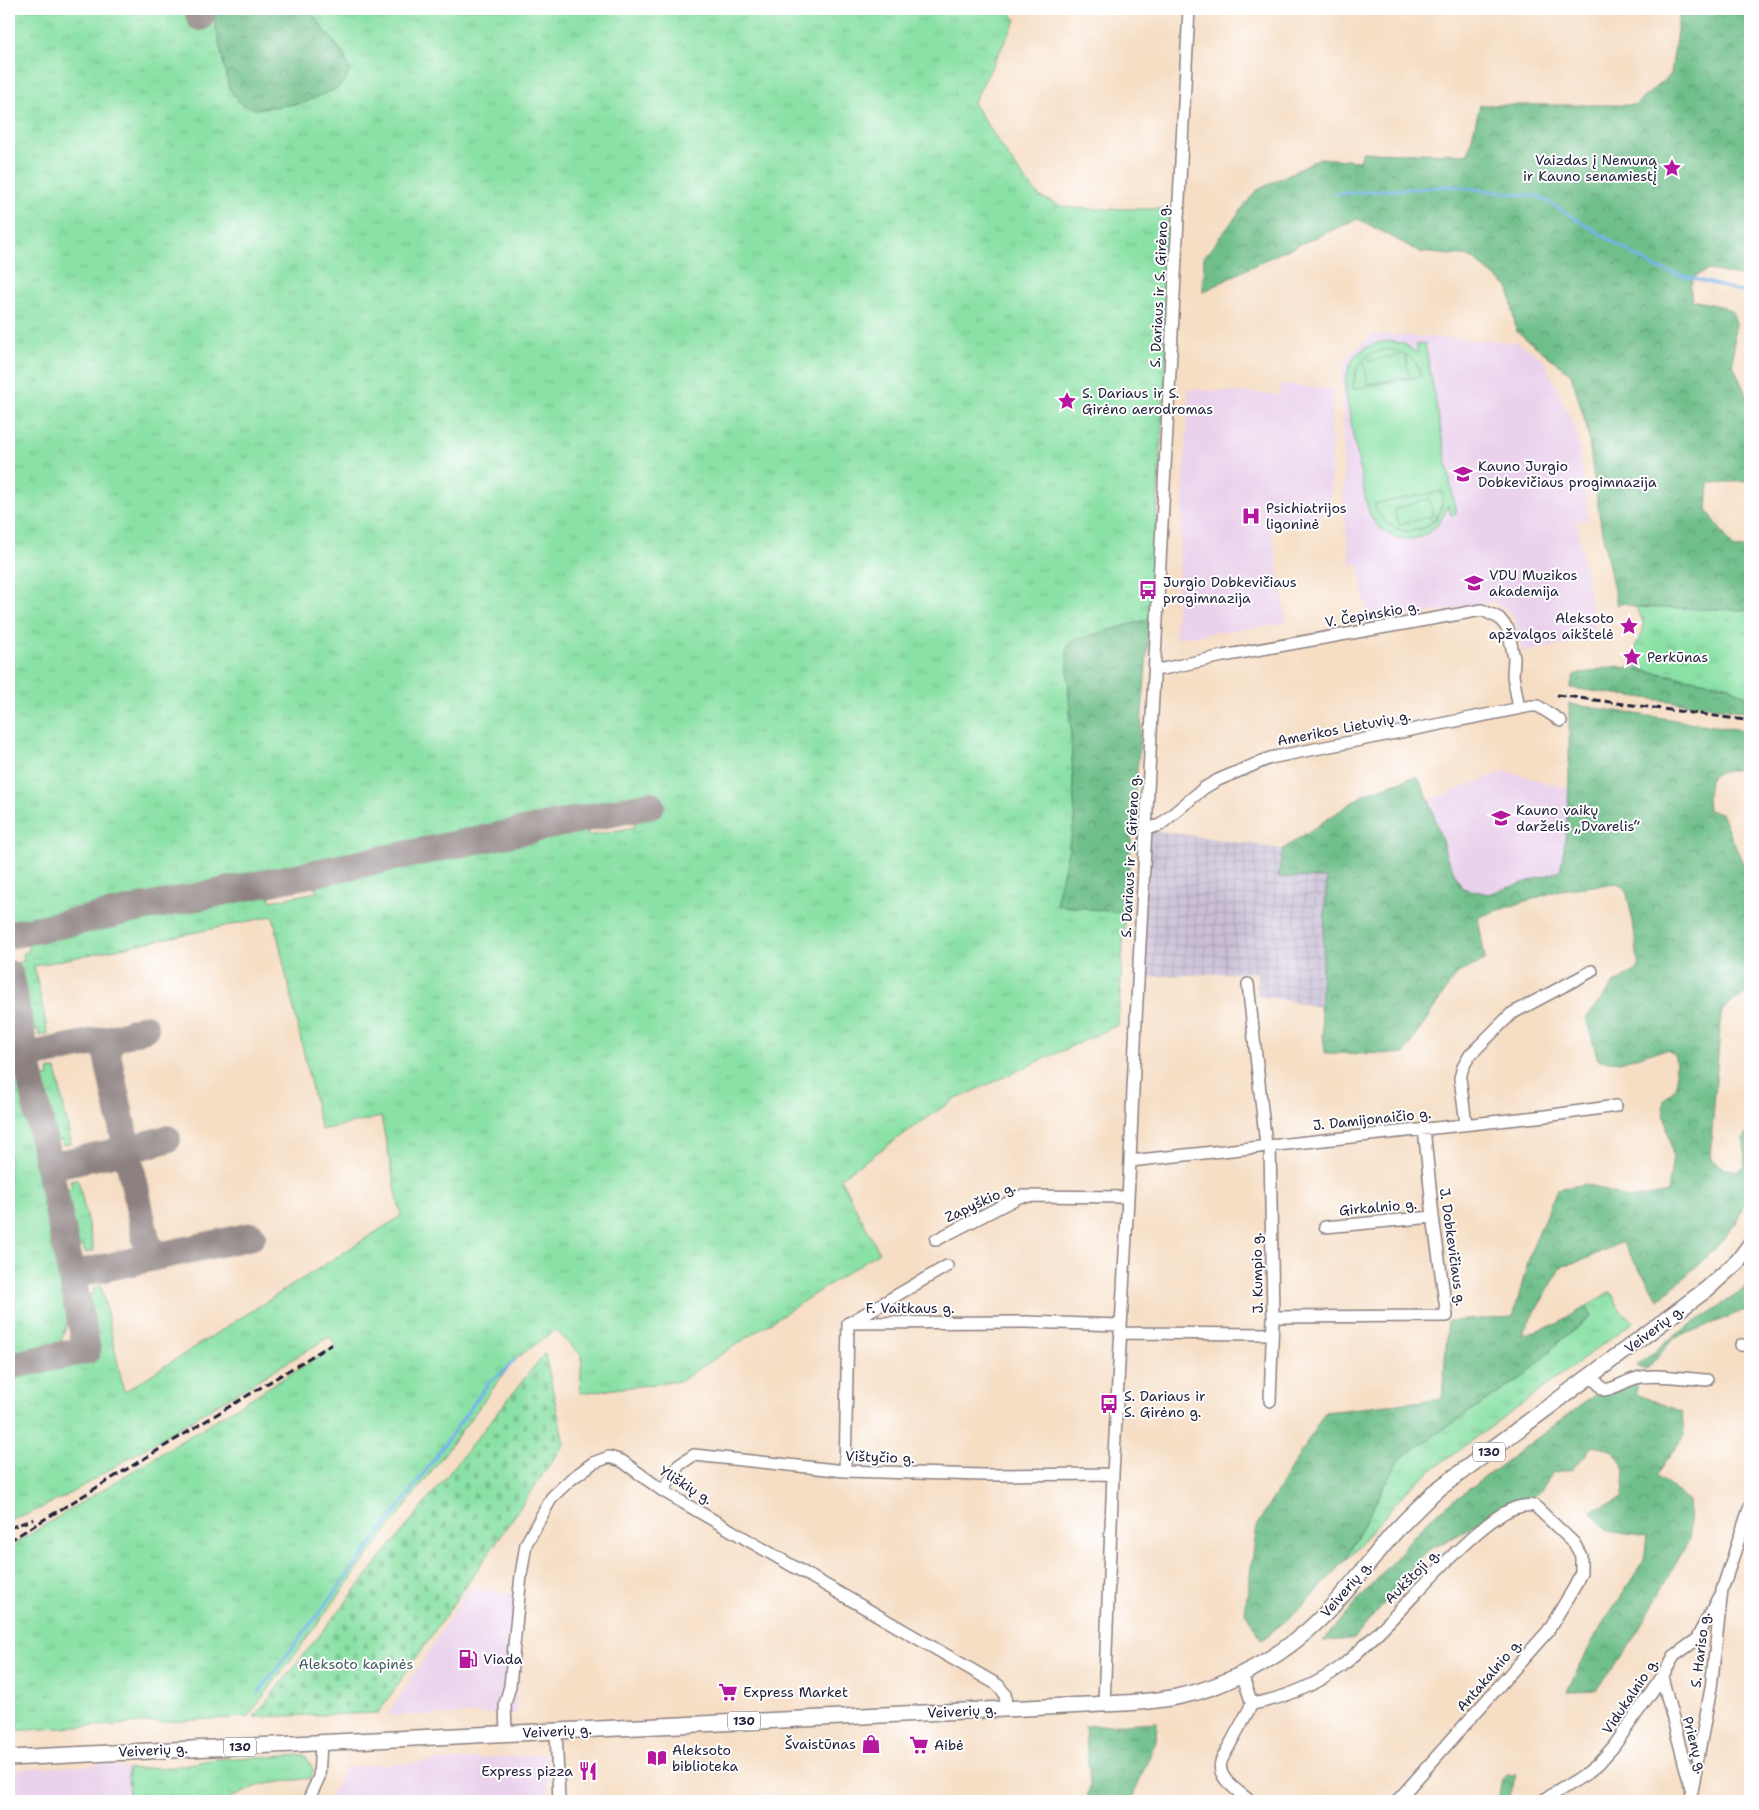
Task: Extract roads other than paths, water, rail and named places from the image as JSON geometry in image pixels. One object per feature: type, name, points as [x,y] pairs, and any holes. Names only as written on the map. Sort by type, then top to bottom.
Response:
[{"type":"main road","name":"Veiverių g.","points":[[9,1758],[1104,1704],[1140,1702],[1182,1696],[1242,1674],[1288,1645],[1318,1621],[1394,1533],[1433,1493],[1725,1275],[1750,1244]]},
{"type":"street","name":"S. Dariaus ir S. Girėno g.","points":[[1104,1704],[1120,1329],[1189,9]]},
{"type":"street","name":"V. Čepinskio g.","points":[[1155,669],[1482,610],[1499,618],[1508,629],[1514,658],[1513,676],[1519,708]]},
{"type":"street","name":"Amerikos Lietuvių g.","points":[[1146,829],[1160,825],[1204,788],[1270,758],[1531,706],[1538,706],[1561,722]]},
{"type":"street","points":[[1466,1124],[1460,1078],[1463,1067],[1470,1055],[1511,1014],[1592,971]]},
{"type":"street","name":"J. Kumpio g.","points":[[1248,984],[1268,1145],[1273,1317],[1270,1401]]},
{"type":"street","name":"J. Damijonaičio g.","points":[[1130,1162],[1268,1145],[1546,1116],[1616,1106]]},
{"type":"street","name":"J. Dobkevičiaus g.","points":[[1273,1317],[1447,1316],[1433,1217],[1424,1128]]},
{"type":"street","name":"Zapyškio g.","points":[[936,1240],[1021,1196],[1128,1197]]},
{"type":"street","name":"Girkalnio g.","points":[[1325,1227],[1433,1217]]},
{"type":"street","points":[[848,1323],[947,1266]]},
{"type":"street","name":"F. Vaitkaus g.","points":[[845,1471],[848,1323],[1025,1322],[1120,1329],[1272,1334]]},
{"type":"street","points":[[1591,1376],[1604,1390],[1637,1378],[1651,1376],[1707,1380]]},
{"type":"street","name":"Vištyčio g.","points":[[663,1490],[679,1465],[694,1455],[845,1471],[983,1475],[1113,1474]]},
{"type":"street","name":"Yliškių g.","points":[[506,1733],[505,1704],[510,1686],[526,1544],[552,1497],[570,1480],[593,1463],[609,1457],[622,1461],[663,1490],[998,1685],[1005,1694],[1006,1709]]},
{"type":"street","name":"Aukštoji g.","points":[[1252,1704],[1278,1698],[1309,1686],[1342,1666],[1474,1535],[1496,1518],[1516,1508],[1526,1505],[1535,1506],[1574,1543],[1581,1556]]},
{"type":"street","name":"S. Hariso g.","points":[[1691,1797],[1711,1688],[1722,1590],[1750,1506]]},
{"type":"street","name":"Antakalnio g.","points":[[1397,1801],[1548,1631],[1576,1586],[1581,1572],[1581,1556]]},
{"type":"street","name":"Vidukalnio g.","points":[[1542,1801],[1586,1774],[1614,1746],[1662,1677],[1674,1656],[1696,1640],[1722,1590]]},
{"type":"street","points":[[1242,1674],[1252,1704],[1219,1764],[1220,1772],[1226,1781],[1250,1801]]},
{"type":"street","name":"Prienų g.","points":[[1662,1677],[1691,1797]]},
{"type":"street","points":[[556,1730],[559,1801]]},
{"type":"street","points":[[308,1801],[319,1777],[321,1743]]},
{"type":"waterway","points":[[1334,194],[1451,186],[1540,197],[1656,268],[1750,294]]},
{"type":"waterway","points":[[259,1692],[395,1513],[490,1381],[515,1360]]},
{"type":"railway","points":[[1557,695],[1745,720]]},
{"type":"railway","points":[[9,1541],[332,1344]]},
{"type":"railway","points":[[9,1528],[34,1519]]},
{"type":"place","name":"Vaizdas į Nemuną ir Kauno senamiestį","points":[[1672,168]]},
{"type":"place","name":"S. Dariaus ir S. Girėno aerodromas","points":[[1067,401]]},
{"type":"place","name":"Kauno Jurgio Dobkevičiaus progimnazija","points":[[1463,474]]},
{"type":"place","name":"Psichiatrijos ligoninė","points":[[1251,516]]},
{"type":"place","name":"VDU Muzikos akademija","points":[[1474,583]]},
{"type":"place","name":"Jurgio Dobkevičiaus progimnazija","points":[[1148,590]]},
{"type":"place","name":"Aleksoto apžvalgos aikštelė","points":[[1629,626]]},
{"type":"place","name":"Perkūnas","points":[[1632,657]]},
{"type":"place","name":"Kauno vaikų darželis „Dvarelis“","points":[[1501,818]]},
{"type":"place","name":"S. Dariaus ir S. Girėno g.","points":[[1109,1404]]},
{"type":"place","name":"Viada","points":[[468,1659]]},
{"type":"place","name":"Express Market","points":[[728,1692]]},
{"type":"place","name":"Švaistūnas","points":[[871,1744]]},
{"type":"place","name":"Aibė","points":[[919,1745]]},
{"type":"place","name":"Aleksoto biblioteka","points":[[657,1758]]},
{"type":"place","name":"Express pizza","points":[[588,1771]]},
{"type":"park label","name":"Aleksoto kapinės","points":[[356,1664]]}]
